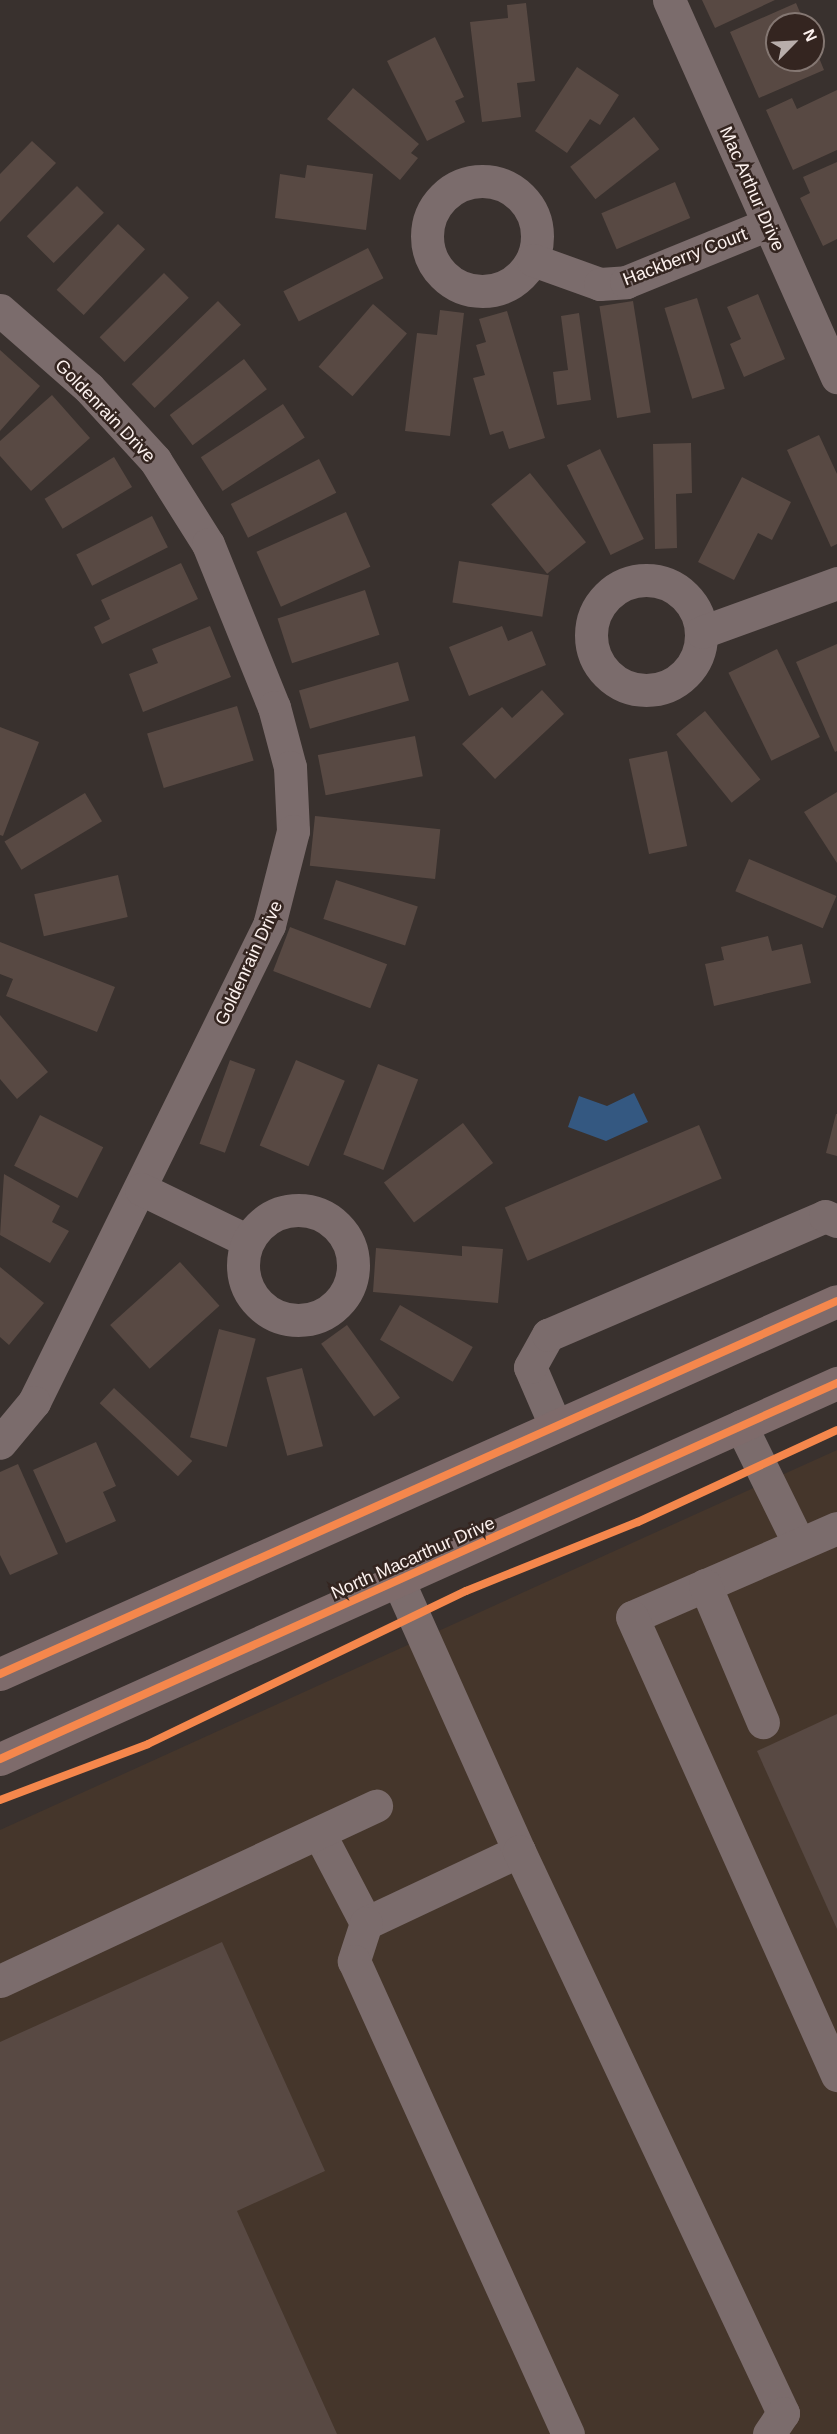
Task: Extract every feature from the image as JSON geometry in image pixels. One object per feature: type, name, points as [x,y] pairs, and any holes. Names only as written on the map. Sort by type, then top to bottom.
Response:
[{"type":"main road","points":[[0,1674],[837,1300]]},
{"type":"main road","name":"North Macarthur Drive","points":[[0,1759],[837,1383]]},
{"type":"street","name":"Mac Arthur Drive","points":[[669,0],[837,377]]},
{"type":"street","name":"Hackberry Court","points":[[533,260],[600,284],[626,282],[768,225]]},
{"type":"street","name":"Goldenrain Drive","points":[[0,310],[89,388],[155,460],[196,525],[274,707],[290,767],[294,831],[283,889],[141,1189],[34,1402],[0,1443]]},
{"type":"street","points":[[702,632],[837,583]]},
{"type":"street","points":[[141,1189],[246,1240]]},
{"type":"street","points":[[555,1425],[530,1367],[548,1335],[825,1216],[837,1221]]},
{"type":"street","points":[[741,1426],[799,1544]]},
{"type":"street","points":[[837,1528],[632,1617],[837,2075]]},
{"type":"street","points":[[398,1581],[519,1851],[783,2413],[769,2434]]},
{"type":"street","points":[[705,1585],[764,1722]]},
{"type":"street","points":[[0,1981],[376,1806]]},
{"type":"street","points":[[319,1833],[366,1923],[354,1961],[567,2434]]},
{"type":"street","points":[[366,1923],[519,1851]]},
{"type":"shaded area","points":[[837,1450],[837,2434],[0,2434],[0,1830]]},
{"type":"water","points":[[634,1093],[648,1122],[606,1141],[568,1127],[579,1096],[607,1106]]},
{"type":"building","points":[[702,0],[775,0],[715,28]]},
{"type":"building","points":[[526,3],[535,81],[517,83],[521,117],[482,122],[470,22],[508,18],[507,5]]},
{"type":"building","points":[[796,3],[800,12],[776,12]]},
{"type":"building","points":[[765,17],[765,72],[819,72],[759,98],[730,32]]},
{"type":"building","points":[[435,37],[464,97],[455,101],[465,122],[427,141],[387,61]]},
{"type":"building","points":[[577,67],[619,95],[600,125],[590,119],[567,153],[535,131]]},
{"type":"building","points":[[353,88],[419,144],[411,153],[418,158],[400,180],[327,119]]},
{"type":"building","points":[[837,90],[837,150],[793,170],[766,110],[792,98],[797,109]]},
{"type":"building","points":[[634,117],[659,149],[595,199],[570,167]]},
{"type":"building","points":[[32,141],[56,163],[0,222],[0,174]]},
{"type":"building","points":[[837,162],[837,239],[823,246],[800,198],[810,193],[803,177]]},
{"type":"building","points":[[307,165],[373,174],[366,230],[275,218],[280,174],[305,178]]},
{"type":"building","points":[[675,182],[690,218],[617,249],[601,213]]},
{"type":"building","points":[[77,186],[104,213],[54,263],[27,236]]},
{"type":"building","points":[[118,224],[145,249],[84,315],[57,290]]},
{"type":"building","points":[[368,248],[383,278],[299,321],[283,291]]},
{"type":"building","points":[[164,273],[189,298],[124,362],[100,337]]},
{"type":"building","points":[[758,294],[785,359],[744,377],[730,344],[741,339],[727,307]]},
{"type":"building","points":[[697,298],[725,389],[692,399],[664,308]]},
{"type":"building","points":[[218,301],[241,325],[155,408],[132,384]]},
{"type":"building","points":[[633,301],[651,413],[617,418],[599,306]]},
{"type":"building","points":[[373,304],[407,334],[353,396],[319,367]]},
{"type":"building","points":[[440,310],[464,313],[450,436],[405,431],[417,333],[437,335]]},
{"type":"building","points":[[507,311],[545,438],[509,449],[503,431],[490,435],[473,378],[485,375],[476,345],[486,342],[479,319]]},
{"type":"building","points":[[579,313],[591,400],[557,405],[553,372],[568,370],[561,316]]},
{"type":"building","points":[[0,350],[40,386],[0,431]]},
{"type":"building","points":[[244,359],[267,389],[193,445],[170,415]]},
{"type":"building","points":[[52,395],[90,438],[31,491],[0,456],[0,441]]},
{"type":"building","points":[[283,404],[305,438],[223,491],[201,457]]},
{"type":"building","points":[[819,435],[837,474],[837,544],[831,547],[787,450]]},
{"type":"building","points":[[691,443],[692,493],[676,494],[677,548],[655,549],[653,444]]},
{"type":"building","points":[[600,449],[644,539],[611,555],[567,465]]},
{"type":"building","points":[[114,457],[132,487],[63,529],[45,499]]},
{"type":"building","points":[[319,459],[336,493],[248,538],[231,504]]},
{"type":"building","points":[[530,473],[586,542],[547,574],[491,504]]},
{"type":"building","points":[[742,477],[791,502],[772,540],[758,533],[734,580],[698,562]]},
{"type":"building","points":[[346,512],[370,567],[281,607],[256,552]]},
{"type":"building","points":[[152,516],[168,547],[92,586],[76,555]]},
{"type":"building","points":[[459,561],[549,575],[542,617],[452,602]]},
{"type":"building","points":[[181,563],[198,599],[102,644],[94,627],[110,619],[101,600]]},
{"type":"building","points":[[365,590],[380,635],[292,663],[278,618]]},
{"type":"building","points":[[210,626],[231,677],[143,712],[129,674],[158,663],[152,649]]},
{"type":"building","points":[[502,626],[508,641],[532,631],[546,665],[469,696],[449,647]]},
{"type":"building","points":[[837,644],[837,751],[835,752],[796,662]]},
{"type":"building","points":[[777,649],[820,737],[771,761],[728,673]]},
{"type":"building","points":[[398,662],[409,700],[310,729],[299,690]]},
{"type":"building","points":[[542,690],[564,714],[495,779],[462,744],[502,707],[512,718]]},
{"type":"building","points":[[237,706],[254,761],[164,788],[147,733]]},
{"type":"building","points":[[705,711],[760,779],[732,803],[676,734]]},
{"type":"building","points":[[0,727],[39,742],[3,836],[0,835]]},
{"type":"building","points":[[415,736],[423,776],[326,795],[318,755]]},
{"type":"building","points":[[667,751],[687,846],[649,854],[629,759]]},
{"type":"building","points":[[837,792],[837,863],[804,812]]},
{"type":"building","points":[[85,793],[102,821],[21,870],[4,841]]},
{"type":"building","points":[[315,816],[440,829],[435,879],[310,866]]},
{"type":"building","points":[[749,859],[836,896],[823,928],[735,891]]},
{"type":"building","points":[[118,875],[128,917],[44,936],[34,894]]},
{"type":"building","points":[[336,880],[418,907],[405,946],[323,919]]},
{"type":"building","points":[[290,927],[387,964],[370,1008],[273,971]]},
{"type":"building","points":[[768,936],[772,951],[802,944],[811,983],[714,1006],[705,964],[724,960],[721,947]]},
{"type":"building","points":[[0,942],[115,987],[97,1032],[6,996],[13,979],[0,974]]},
{"type":"building","points":[[0,1015],[48,1072],[17,1099],[0,1079]]},
{"type":"building","points":[[230,1060],[255,1069],[225,1153],[200,1144]]},
{"type":"building","points":[[296,1060],[345,1081],[308,1166],[260,1146]]},
{"type":"building","points":[[378,1064],[418,1079],[383,1170],[343,1155]]},
{"type":"building","points":[[837,1114],[837,1156],[826,1153]]},
{"type":"building","points":[[40,1115],[103,1147],[77,1198],[14,1166]]},
{"type":"building","points":[[463,1123],[493,1163],[414,1223],[384,1183]]},
{"type":"building","points":[[699,1125],[722,1178],[527,1261],[505,1207]]},
{"type":"building","points":[[4,1174],[60,1206],[52,1222],[69,1231],[50,1263],[0,1235]]},
{"type":"building","points":[[462,1246],[503,1249],[498,1303],[373,1292],[376,1248],[462,1256]]},
{"type":"building","points":[[180,1262],[219,1306],[150,1369],[110,1325]]},
{"type":"building","points":[[0,1267],[44,1303],[9,1345],[0,1337]]},
{"type":"building","points":[[400,1305],[473,1347],[453,1382],[380,1340]]},
{"type":"building","points":[[347,1325],[400,1398],[374,1417],[321,1344]]},
{"type":"building","points":[[219,1329],[256,1339],[227,1447],[190,1437]]},
{"type":"building","points":[[302,1368],[323,1446],[287,1456],[266,1378]]},
{"type":"building","points":[[114,1388],[192,1461],[178,1476],[100,1403]]},
{"type":"building","points":[[96,1442],[116,1486],[103,1492],[116,1521],[66,1543],[33,1470]]},
{"type":"building","points":[[18,1464],[58,1554],[10,1575],[0,1555],[0,1472]]},
{"type":"building","points":[[837,1714],[837,1929],[757,1751]]},
{"type":"building","points":[[222,1942],[325,2171],[237,2211],[337,2434],[0,2434],[0,2042]]},
{"type":"cycle path","points":[[0,1674],[837,1301]]},
{"type":"cycle path","points":[[0,1759],[837,1383]]},
{"type":"cycle path","points":[[0,1800],[148,1744],[466,1591],[638,1522],[837,1430]]}]
